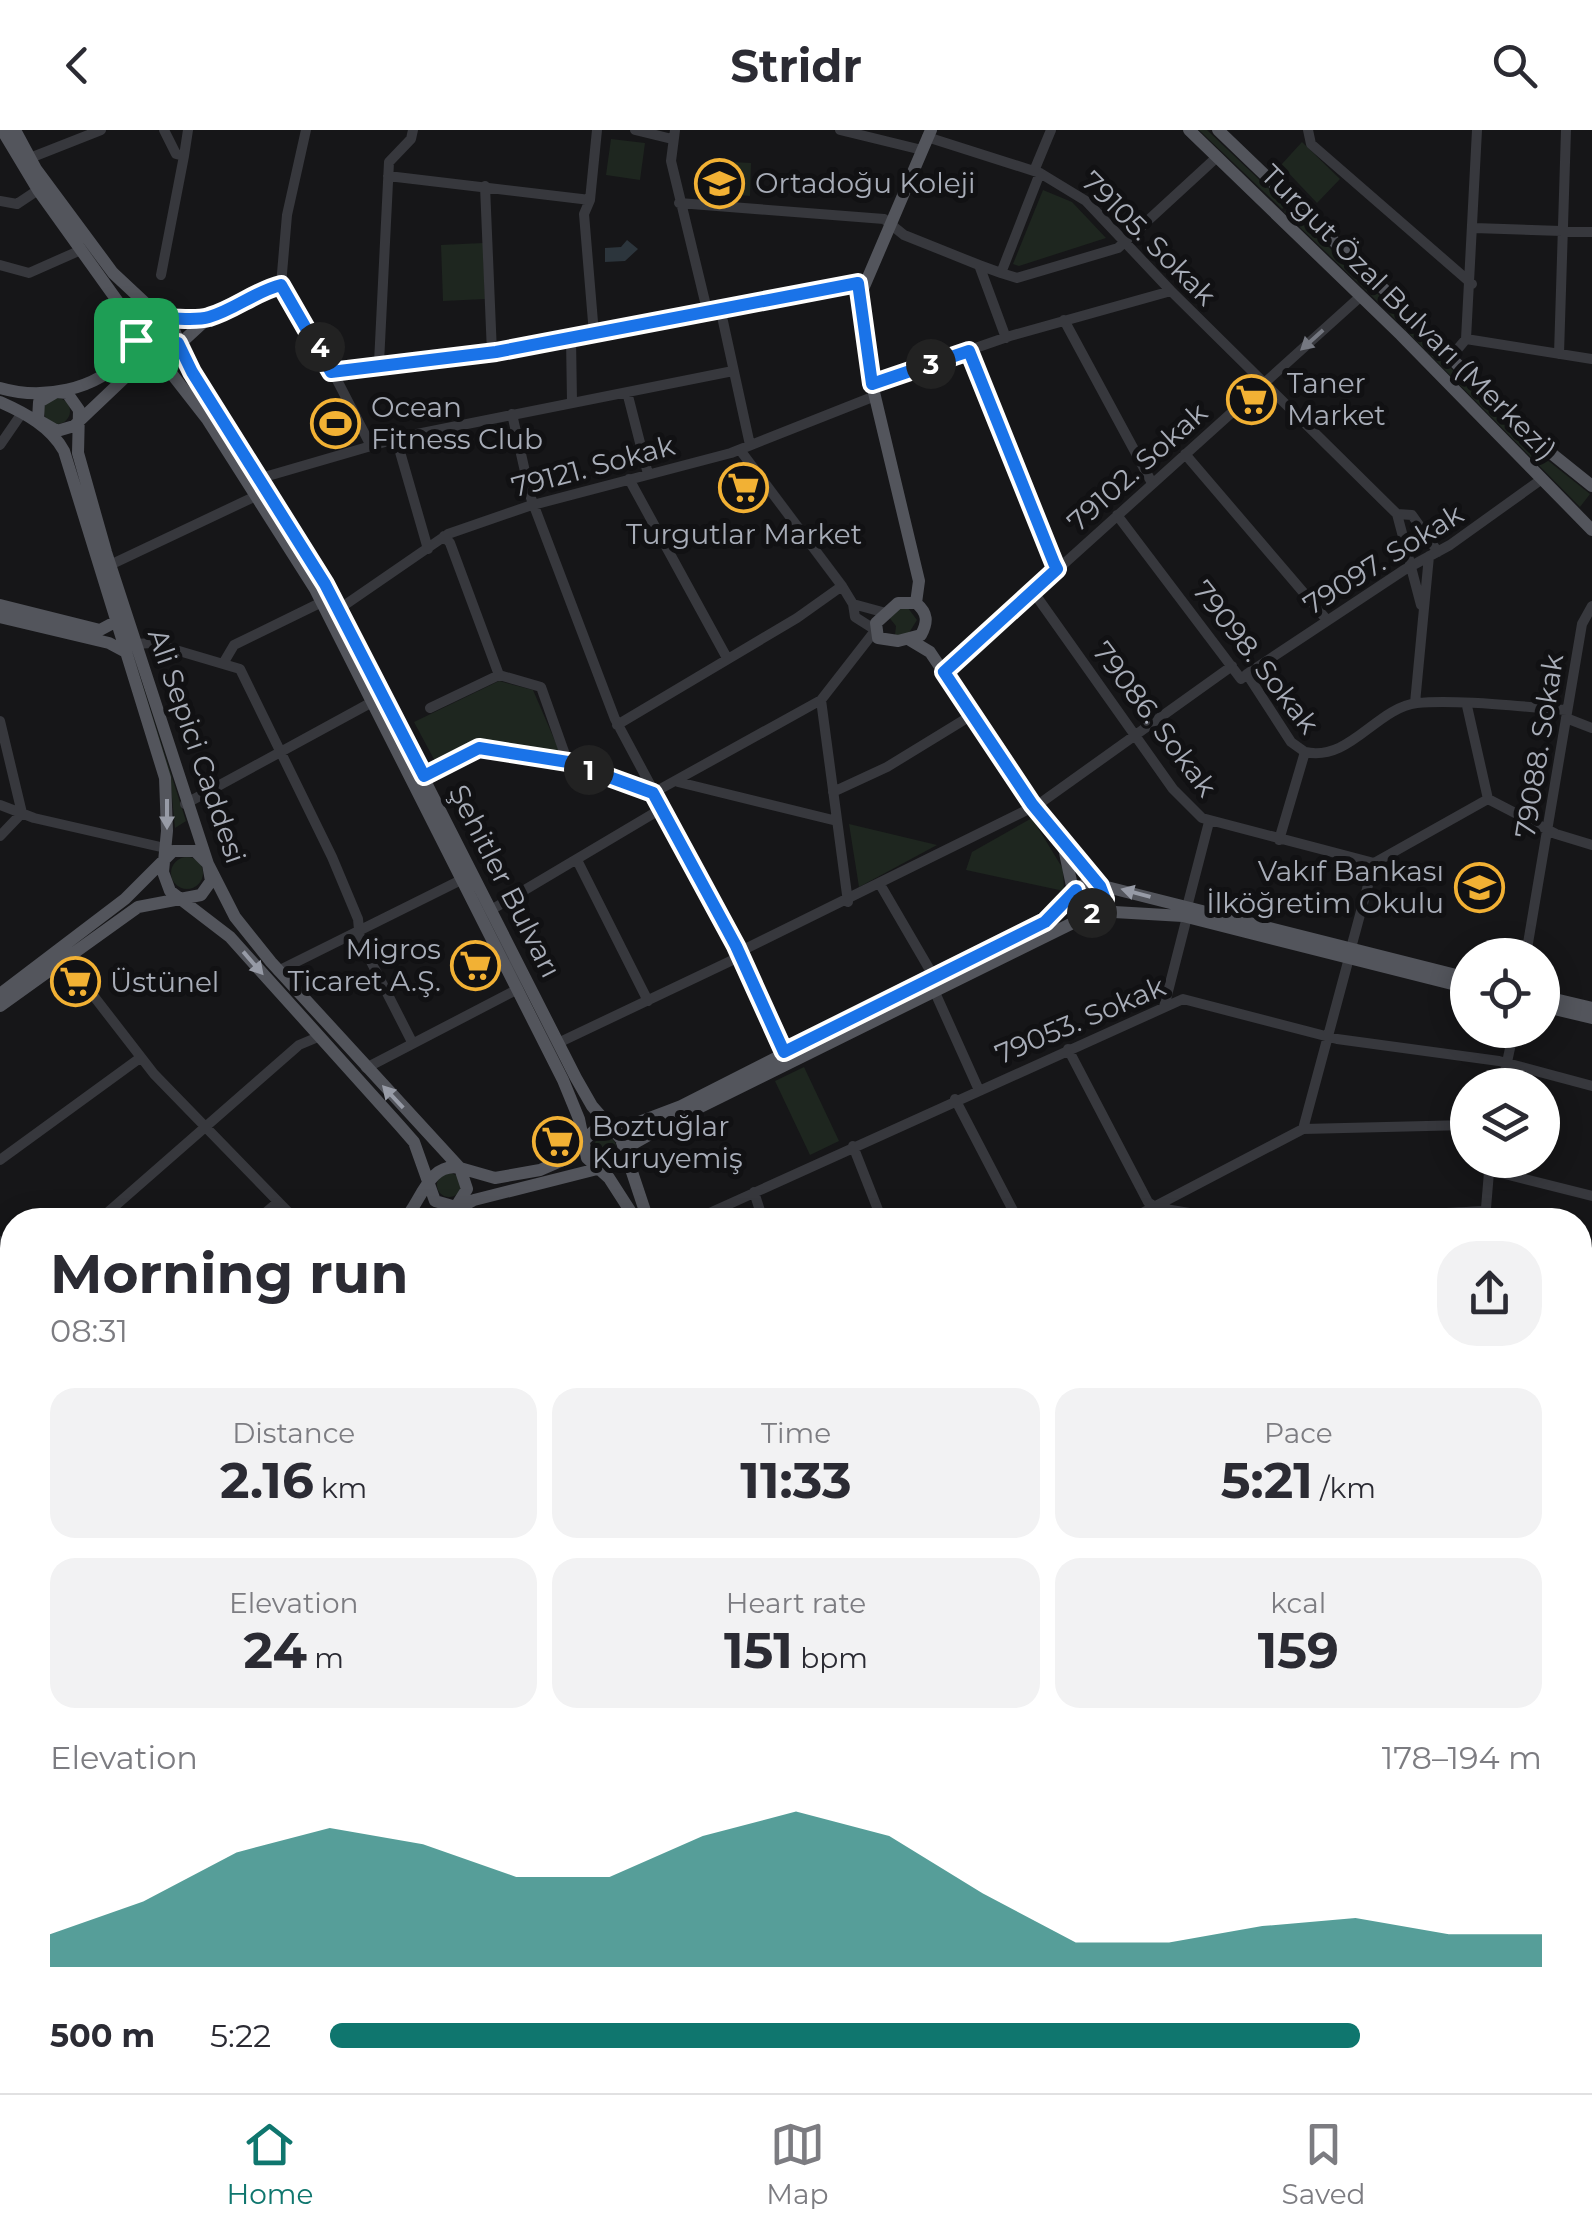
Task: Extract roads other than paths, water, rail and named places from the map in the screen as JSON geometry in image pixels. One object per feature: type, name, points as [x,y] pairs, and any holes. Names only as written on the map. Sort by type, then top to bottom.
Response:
[{"type":"main road","points":[[2,130],[38,190],[130,320],[142,351],[155,358]]},
{"type":"main road","points":[[15,130],[30,158],[122,284],[174,330],[178,343]]},
{"type":"main road","name":"Turgut Özal Bulvarı (Merkezi)","points":[[1188,130],[1361,296],[1592,530]]},
{"type":"main road","name":"Turgut Özal Bulvarı (Merkezi)","points":[[1218,130],[1528,436],[1592,486]]},
{"type":"main road","points":[[927,139],[862,288],[873,390],[916,568],[916,602],[926,613],[930,652]]},
{"type":"main road","points":[[208,318],[178,343],[133,370],[78,422],[64,430],[42,426],[39,402],[102,375],[136,340],[144,321],[208,318]]},
{"type":"main road","name":"Şehitler Bulvarı","points":[[178,343],[199,384],[262,478],[339,608],[558,1043],[592,1106],[610,1127]]},
{"type":"main road","name":"Şehitler Bulvarı","points":[[155,358],[186,391],[258,495],[322,602],[563,1080],[582,1140]]},
{"type":"main road","points":[[0,388],[68,393],[78,402],[78,422]]},
{"type":"main road","name":"Ali Sepici Caddesi","points":[[0,402],[56,436],[64,451],[114,622],[129,647],[208,864],[235,917],[278,971],[460,1168]]},
{"type":"main road","name":"Ali Sepici Caddesi","points":[[78,422],[78,454],[164,778],[164,855]]},
{"type":"main road","points":[[412,1208],[440,1170],[460,1168],[494,1178],[540,1170],[563,1160],[595,1130],[639,1123],[680,1106],[784,1052],[1097,911],[1105,894],[1032,804],[930,652],[910,640],[878,634],[886,613],[898,603],[916,602]]},
{"type":"main road","points":[[0,605],[100,630],[114,622]]},
{"type":"main road","points":[[0,617],[129,647]]},
{"type":"main road","points":[[910,640],[926,626]]},
{"type":"main road","points":[[1063,844],[1079,908],[1187,912]]},
{"type":"main road","points":[[0,994],[90,928],[164,855],[185,848],[195,850],[208,864],[208,888],[200,895],[138,908],[0,1006]]},
{"type":"main road","points":[[164,855],[164,880],[180,898],[230,937],[414,1142],[428,1186],[441,1206],[456,1206],[598,1170],[672,1122],[1045,922],[1082,884],[1096,883],[1187,912],[1450,974]]},
{"type":"main road","points":[[1350,953],[1450,983]]},
{"type":"main road","points":[[1560,1000],[1592,1008]]},
{"type":"main road","points":[[1560,1010],[1592,1018]]},
{"type":"main road","points":[[610,1127],[621,1139],[644,1208]]},
{"type":"main road","points":[[582,1140],[587,1158],[627,1208]]},
{"type":"main road","points":[[453,1208],[467,1189],[460,1168]]},
{"type":"street","points":[[30,158],[102,130]]},
{"type":"street","points":[[164,130],[176,154],[184,156]]},
{"type":"street","points":[[161,275],[188,130]]},
{"type":"street","points":[[306,130],[288,216],[281,285],[371,446]]},
{"type":"street","points":[[379,363],[389,162],[411,139],[413,130]]},
{"type":"street","points":[[594,334],[584,214],[590,200],[597,130]]},
{"type":"street","points":[[635,130],[673,134],[679,203],[708,314]]},
{"type":"street","name":"79105. Sokak","points":[[840,130],[927,139],[1038,172],[1086,201],[1171,291],[1397,514],[1412,516],[1434,554]]},
{"type":"street","points":[[1000,273],[1051,130]]},
{"type":"street","points":[[1308,130],[1311,144],[1472,284]]},
{"type":"street","points":[[1452,358],[1466,339],[1472,284],[1476,130]]},
{"type":"street","points":[[1559,354],[1566,130]]},
{"type":"street","points":[[679,203],[884,219],[890,226],[1017,278],[1125,244],[1216,157]]},
{"type":"street","points":[[388,176],[590,200]]},
{"type":"street","points":[[485,186],[492,352]]},
{"type":"street","points":[[0,201],[17,204],[38,190]]},
{"type":"street","points":[[1474,228],[1592,232]]},
{"type":"street","points":[[0,265],[29,273],[81,250]]},
{"type":"street","points":[[979,265],[1006,338]]},
{"type":"street","points":[[331,372],[379,363],[492,352],[721,312],[858,283],[862,288]]},
{"type":"street","points":[[208,318],[281,285]]},
{"type":"street","name":"79121. Sokak","points":[[339,608],[444,536],[534,504],[745,448],[969,351],[1171,291]]},
{"type":"street","name":"79102. Sokak","points":[[944,672],[1361,296]]},
{"type":"street","points":[[424,776],[479,748],[568,762],[653,793],[822,700],[878,634],[855,616],[854,604],[745,448],[721,312]]},
{"type":"street","points":[[1064,320],[1152,483]]},
{"type":"street","points":[[572,338],[572,402]]},
{"type":"street","points":[[1466,339],[1592,359]]},
{"type":"street","points":[[969,351],[1057,569]]},
{"type":"street","points":[[262,478],[396,438],[733,371]]},
{"type":"street","points":[[627,392],[648,474]]},
{"type":"street","points":[[0,445],[22,413]]},
{"type":"street","points":[[512,414],[534,504],[617,725],[739,955],[784,1052]]},
{"type":"street","points":[[396,438],[428,549]]},
{"type":"street","points":[[1184,454],[1327,620]]},
{"type":"street","points":[[629,479],[727,658]]},
{"type":"street","name":"79097. Sokak","points":[[1247,674],[1434,554],[1542,479]]},
{"type":"street","points":[[110,564],[258,495]]},
{"type":"street","points":[[1397,514],[1424,621]]},
{"type":"street","name":"79098. Sokak","points":[[1117,515],[1241,679],[1247,674],[1291,742],[1305,752],[1279,840]]},
{"type":"street","points":[[444,536],[450,543],[499,676]]},
{"type":"street","points":[[1415,703],[1434,554]]},
{"type":"street","points":[[617,725],[842,586]]},
{"type":"street","name":"79086. Sokak","points":[[1032,590],[1173,788],[1209,822],[1374,863]]},
{"type":"street","points":[[224,662],[234,645],[322,602]]},
{"type":"street","points":[[854,604],[886,613]]},
{"type":"street","name":"79088. Sokak","points":[[1529,938],[1582,624],[1592,606]]},
{"type":"street","points":[[129,647],[152,643],[240,670],[332,857],[358,930],[412,1042]]},
{"type":"street","points":[[558,1043],[881,886],[1032,804],[1041,803],[1232,666]]},
{"type":"street","points":[[430,708],[499,676],[540,687],[568,762]]},
{"type":"street","points":[[822,700],[848,902]]},
{"type":"street","points":[[186,804],[374,701]]},
{"type":"street","points":[[1305,752],[1318,755],[1338,748],[1415,703],[1566,714],[1592,728]]},
{"type":"street","points":[[1467,706],[1488,799]]},
{"type":"street","points":[[832,792],[888,767],[972,715]]},
{"type":"street","points":[[0,720],[22,813]]},
{"type":"street","points":[[678,782],[836,821]]},
{"type":"street","points":[[1488,799],[1592,845]]},
{"type":"street","points":[[1303,1129],[1374,863],[1488,799]]},
{"type":"street","points":[[0,805],[164,855]]},
{"type":"street","points":[[491,910],[578,862],[661,809]]},
{"type":"street","points":[[0,836],[22,813]]},
{"type":"street","points":[[1164,1007],[1209,822]]},
{"type":"street","points":[[578,862],[648,1001]]},
{"type":"street","points":[[278,971],[463,880]]},
{"type":"street","points":[[881,886],[934,983],[978,1088]]},
{"type":"street","points":[[64,959],[140,1058],[284,1208]]},
{"type":"street","points":[[366,1068],[518,989]]},
{"type":"street","name":"79053. Sokak","points":[[720,1208],[978,1088],[1183,999],[1329,1037],[1506,1064],[1592,1086]]},
{"type":"street","points":[[113,1208],[299,1045],[318,1037]]},
{"type":"street","points":[[1505,1068],[1510,1048]]},
{"type":"street","points":[[1068,1050],[1148,1202],[1163,1208]]},
{"type":"street","points":[[0,1160],[140,1058]]},
{"type":"street","points":[[955,1099],[1012,1208]]},
{"type":"street","points":[[1150,1208],[1303,1129],[1450,1125]]},
{"type":"street","points":[[853,1146],[877,1208]]},
{"type":"street","points":[[1486,1208],[1488,1178]]},
{"type":"street","points":[[1532,1178],[1592,1196]]},
{"type":"street","points":[[754,1192],[759,1208]]},
{"type":"street","points":[[271,1208],[278,1202]]},
{"type":"place","name":"Ortadoğu Koleji","points":[[720,183]]},
{"type":"place","name":"Taner Market","points":[[1252,399]]},
{"type":"place","name":"Ocean Fitness Club","points":[[336,423]]},
{"type":"place","name":"Turgutlar Market","points":[[744,487]]},
{"type":"place","name":"Vakıf Bankası İlköğretim Okulu","points":[[1479,887]]},
{"type":"place","name":"Migros Ticaret A.Ş.","points":[[476,965]]},
{"type":"place","name":"Üstünel","points":[[75,982]]},
{"type":"place","name":"Boztuğlar Kuruyemiş","points":[[557,1142]]}]
